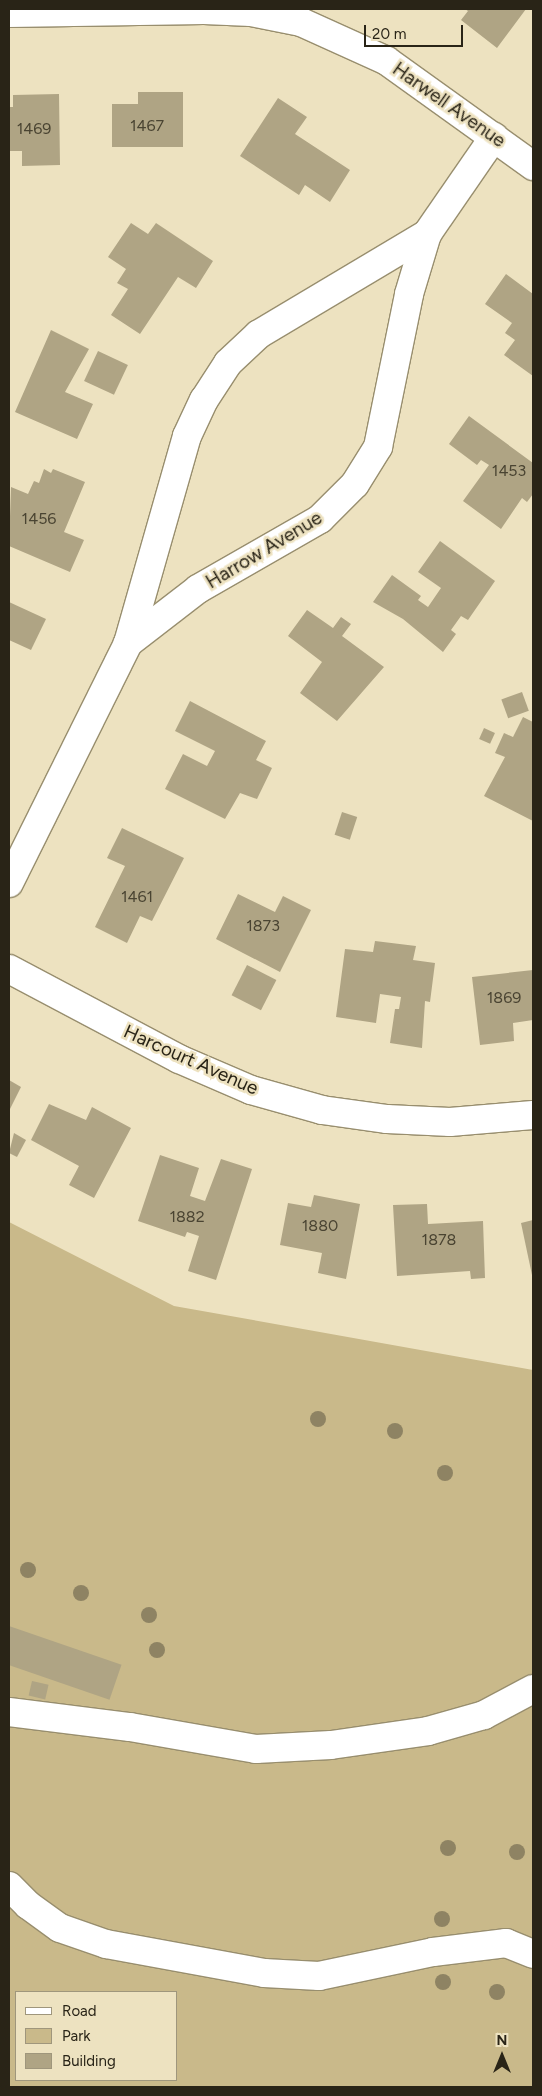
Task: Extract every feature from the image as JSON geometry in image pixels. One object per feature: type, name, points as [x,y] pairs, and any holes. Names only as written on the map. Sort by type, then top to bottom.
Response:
[{"type":"street","name":"Harwell Avenue","points":[[9,13],[204,10],[251,12],[302,22],[347,40],[387,62],[533,166]]},
{"type":"street","name":"Harrow Avenue","points":[[128,643],[198,589],[320,519],[355,484],[378,447],[409,294],[427,234],[494,137]]},
{"type":"street","name":"Harrow Avenue","points":[[9,883],[128,643],[187,436],[228,363],[259,334],[427,234]]},
{"type":"street","name":"Harcourt Avenue","points":[[9,969],[179,1059],[278,1097],[322,1110],[386,1120],[450,1122],[533,1115]]},
{"type":"street","points":[[9,1712],[130,1727],[256,1749],[331,1745],[428,1731],[484,1715],[533,1689]]},
{"type":"street","points":[[9,1886],[28,1905],[70,1932],[106,1944],[264,1973],[319,1976],[433,1952],[506,1943],[533,1954]]},
{"type":"green space","points":[[9,1222],[174,1306],[533,1370],[533,2087],[9,2087]]},
{"type":"building","points":[[465,9],[526,9],[497,48],[461,20],[468,11]]},
{"type":"building","points":[[138,92],[183,92],[183,147],[112,147],[112,104],[138,104]]},
{"type":"building","points":[[59,94],[60,165],[22,166],[22,151],[9,151],[9,107],[13,107],[13,95]]},
{"type":"building","points":[[278,98],[307,117],[295,134],[350,170],[330,202],[305,185],[299,195],[240,156]]},
{"type":"building","points":[[131,223],[148,234],[156,223],[213,261],[196,288],[178,277],[140,334],[111,315],[128,289],[117,283],[126,269],[108,257]]},
{"type":"building","points":[[506,274],[533,294],[533,376],[504,355],[515,340],[505,333],[512,323],[485,304]]},
{"type":"building","points":[[51,330],[89,349],[65,392],[93,404],[77,439],[15,412]]},
{"type":"building","points":[[98,351],[128,365],[114,395],[84,381]]},
{"type":"building","points":[[469,416],[533,463],[533,494],[527,502],[522,498],[501,529],[463,501],[489,465],[481,460],[477,465],[449,444]]},
{"type":"building","points":[[44,469],[51,473],[53,469],[85,482],[64,532],[84,540],[70,572],[9,546],[11,487],[28,494],[34,481],[39,483]]},
{"type":"building","points":[[440,541],[495,581],[468,620],[461,616],[451,630],[456,634],[443,652],[403,619],[373,602],[392,575],[421,596],[418,600],[428,607],[441,588],[418,572]]},
{"type":"building","points":[[9,602],[46,619],[31,650],[9,640]]},
{"type":"building","points":[[307,610],[333,628],[341,617],[351,624],[342,636],[384,667],[337,721],[300,693],[322,662],[288,636]]},
{"type":"building","points":[[522,692],[529,711],[508,718],[501,700]]},
{"type":"building","points":[[190,701],[266,741],[256,760],[272,768],[257,799],[240,793],[225,819],[165,789],[183,754],[207,766],[215,751],[175,731]]},
{"type":"building","points":[[523,717],[533,722],[533,821],[484,796],[505,757],[495,753],[504,733],[513,737]]},
{"type":"building","points":[[484,728],[495,733],[490,744],[479,739]]},
{"type":"building","points":[[342,812],[357,817],[350,840],[335,835]]},
{"type":"building","points":[[122,828],[184,858],[152,921],[140,916],[127,943],[95,927],[125,866],[107,858]]},
{"type":"building","points":[[238,894],[275,912],[283,896],[311,910],[280,972],[216,939]]},
{"type":"building","points":[[375,941],[416,946],[413,960],[435,963],[430,1002],[425,1001],[422,1048],[390,1043],[395,1009],[399,1009],[401,997],[380,994],[376,1023],[336,1017],[345,949],[373,952]]},
{"type":"building","points":[[247,965],[276,980],[261,1010],[232,995]]},
{"type":"building","points":[[533,970],[533,1020],[513,1023],[514,1041],[480,1045],[472,977]]},
{"type":"building","points":[[9,1080],[21,1087],[9,1111]]},
{"type":"building","points":[[49,1104],[86,1120],[92,1107],[131,1128],[94,1198],[69,1185],[79,1166],[31,1140]]},
{"type":"building","points":[[14,1133],[26,1140],[17,1157],[9,1153]]},
{"type":"building","points":[[160,1155],[199,1168],[190,1196],[205,1201],[221,1159],[252,1169],[216,1280],[188,1271],[199,1236],[187,1232],[185,1237],[138,1221]]},
{"type":"building","points":[[314,1195],[360,1204],[346,1279],[318,1273],[322,1253],[280,1245],[288,1203],[311,1207]]},
{"type":"building","points":[[427,1204],[428,1224],[483,1221],[485,1278],[471,1279],[470,1271],[397,1276],[393,1205]]},
{"type":"building","points":[[533,1220],[533,1275],[532,1275],[521,1223]]},
{"type":"building","points":[[9,1626],[122,1665],[109,1700],[9,1665]]},
{"type":"building","points":[[32,1681],[49,1685],[45,1699],[29,1696]]}]
